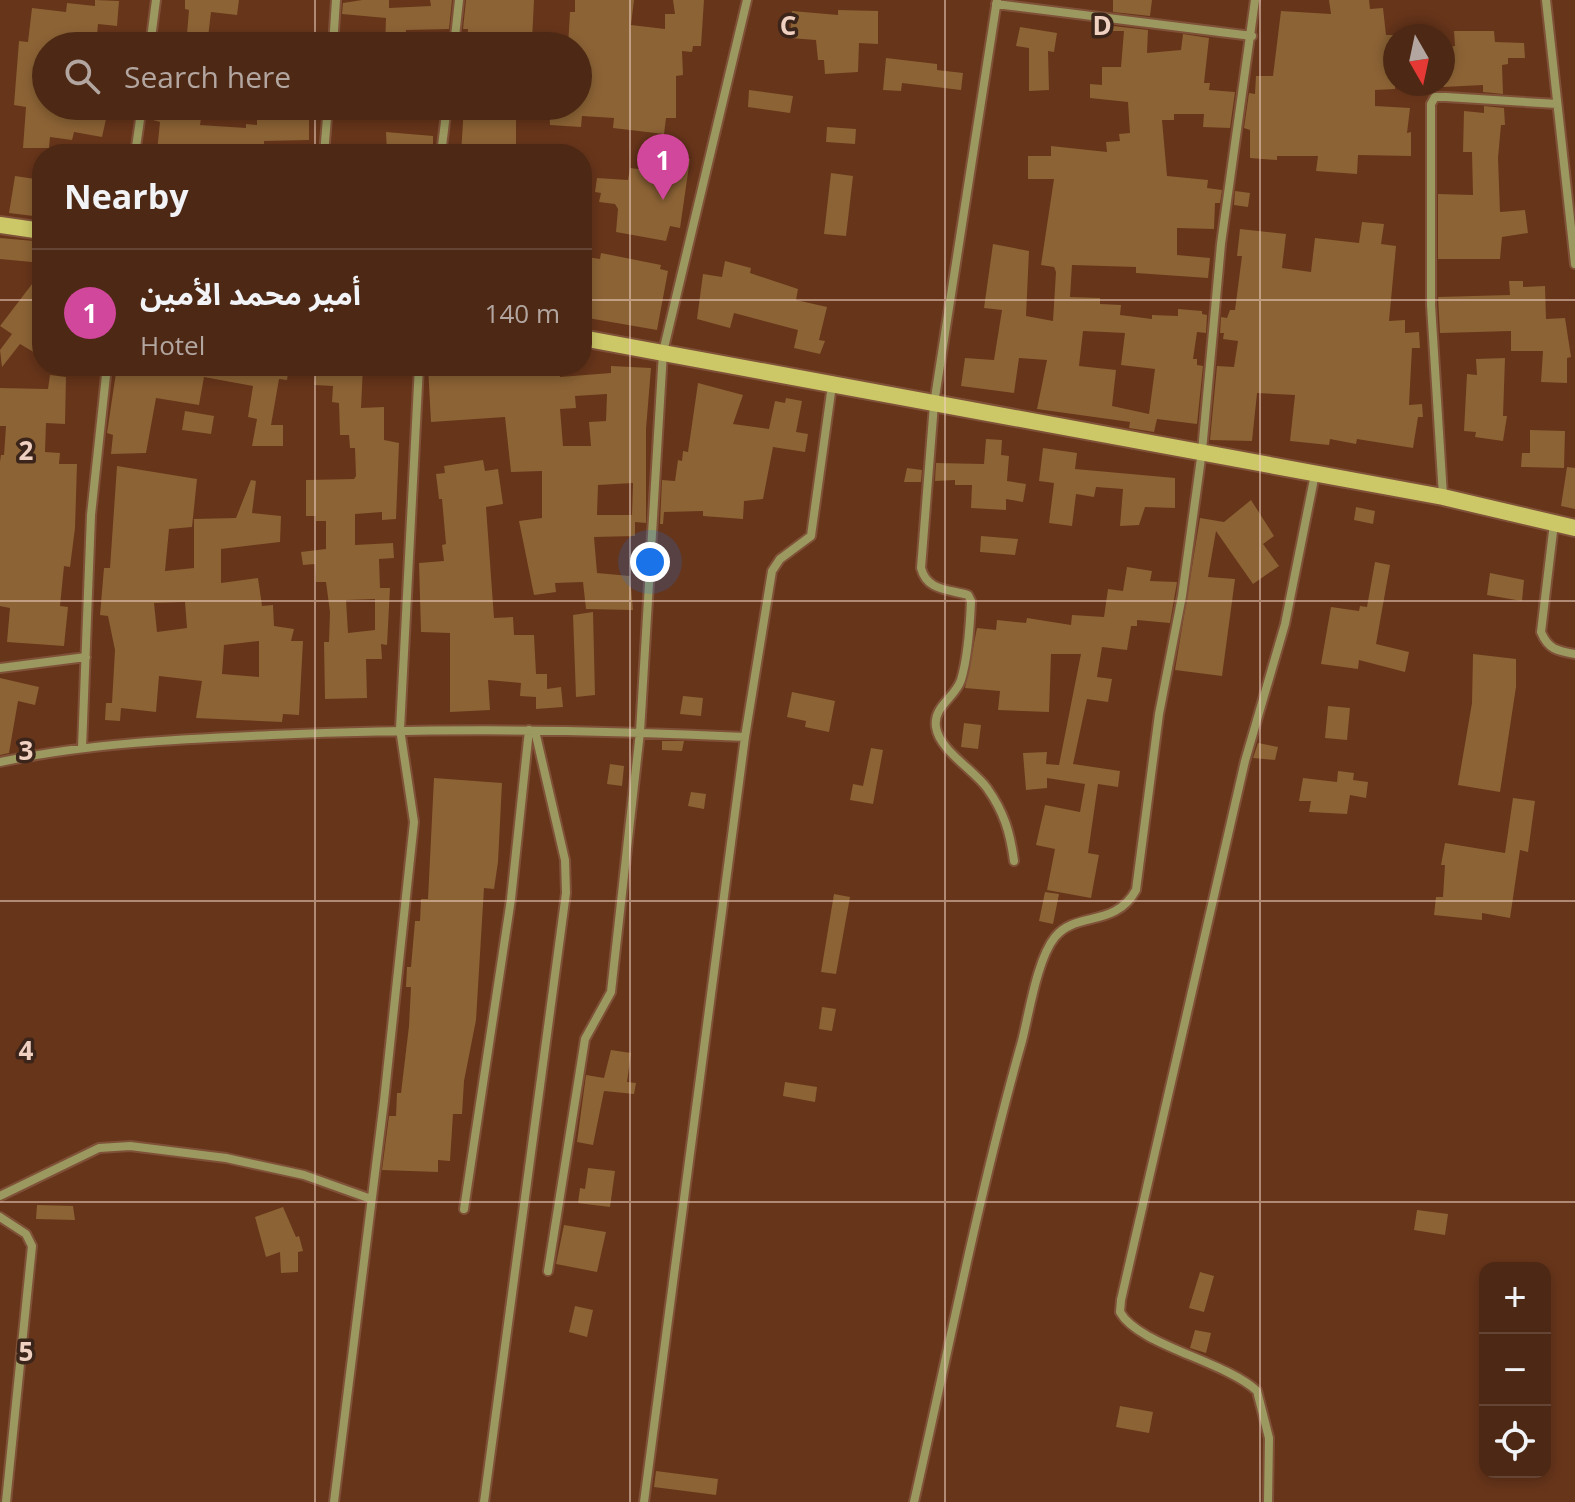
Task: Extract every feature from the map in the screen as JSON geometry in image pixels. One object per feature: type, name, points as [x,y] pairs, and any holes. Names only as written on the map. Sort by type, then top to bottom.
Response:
[{"type":"street","points":[[152,32],[156,0]]},
{"type":"street","points":[[334,32],[336,0]]},
{"type":"street","points":[[456,32],[459,0]]},
{"type":"street","points":[[548,1271],[585,1039],[611,992],[640,732],[663,352],[747,0]]},
{"type":"street","points":[[914,1502],[1006,1098],[1042,967],[1055,937],[1074,925],[1116,913],[1129,903],[1136,890],[1159,714],[1182,596],[1202,451],[1221,244],[1255,0]]},
{"type":"street","points":[[1546,0],[1575,264]]},
{"type":"street","points":[[1014,861],[1009,826],[1004,816],[986,787],[936,732],[935,719],[961,680],[971,601],[968,595],[933,587],[924,580],[921,568],[934,404],[997,2],[1252,36]]},
{"type":"street","points":[[1443,497],[1431,305],[1431,104],[1435,97],[1446,97],[1557,104]]},
{"type":"street","points":[[136,144],[140,120]]},
{"type":"street","points":[[325,144],[327,120]]},
{"type":"street","points":[[442,144],[445,120]]},
{"type":"street","points":[[0,225],[32,230]]},
{"type":"street","points":[[592,340],[1443,497],[1575,528]]},
{"type":"street","points":[[82,748],[91,515],[106,376]]},
{"type":"street","points":[[334,1502],[414,822],[400,729],[418,376]]},
{"type":"street","points":[[644,1502],[745,737],[772,571],[780,559],[811,536],[832,384]]},
{"type":"street","points":[[1268,1502],[1269,1438],[1257,1391],[1220,1366],[1132,1326],[1120,1312],[1245,761],[1285,624],[1315,473]]},
{"type":"street","points":[[1554,523],[1541,632],[1546,644],[1554,651],[1575,654]]},
{"type":"street","points":[[0,668],[86,657]]},
{"type":"street","points":[[0,762],[82,748],[214,737],[400,729],[640,732],[745,737]]},
{"type":"street","points":[[464,1209],[511,899],[532,730]]},
{"type":"street","points":[[484,1502],[566,893],[565,860],[532,730]]},
{"type":"street","points":[[0,1196],[99,1148],[130,1146],[226,1158],[304,1175],[371,1199]]},
{"type":"street","points":[[0,1217],[26,1234],[32,1246],[6,1502]]},
{"type":"building","points":[[95,0],[119,1],[117,26],[98,24],[97,32],[32,32],[32,120],[106,120],[102,137],[74,132],[72,140],[50,137],[49,144],[32,144],[32,148],[23,148],[26,107],[14,105],[19,41],[28,42],[32,8],[66,12],[67,3],[95,6]]},
{"type":"building","points":[[185,0],[239,0],[237,15],[211,12],[209,32],[187,32],[189,10],[185,9]]},
{"type":"building","points":[[389,0],[389,8],[431,6],[430,0],[452,0],[449,29],[386,32],[386,18],[342,14],[343,3]]},
{"type":"building","points":[[466,0],[534,0],[532,32],[468,32],[468,29],[463,29]]},
{"type":"building","points":[[575,0],[634,0],[631,25],[665,29],[665,14],[675,14],[673,0],[704,0],[701,46],[693,46],[692,52],[682,51],[683,75],[676,76],[676,118],[666,118],[664,134],[613,128],[614,118],[592,117],[592,32],[569,32],[570,12],[575,12]]},
{"type":"building","points":[[1113,0],[1152,0],[1150,16],[1113,12]]},
{"type":"building","points":[[1329,0],[1369,0],[1370,9],[1383,8],[1383,90],[1375,90],[1375,106],[1410,108],[1407,133],[1411,132],[1411,156],[1358,155],[1357,174],[1316,171],[1318,156],[1277,156],[1277,160],[1250,158],[1250,130],[1244,128],[1249,93],[1255,94],[1256,76],[1273,76],[1281,11],[1331,14]]},
{"type":"building","points":[[838,10],[878,11],[878,44],[859,43],[858,72],[825,74],[824,60],[818,60],[816,40],[790,38],[792,11],[838,15]]},
{"type":"building","points":[[1113,26],[1148,30],[1147,53],[1181,50],[1183,34],[1209,38],[1204,83],[1210,83],[1209,90],[1235,92],[1230,128],[1203,127],[1204,114],[1174,114],[1174,120],[1162,120],[1167,176],[1208,180],[1207,188],[1222,190],[1220,203],[1215,203],[1214,229],[1177,228],[1177,255],[1210,258],[1208,278],[1136,273],[1136,267],[1072,265],[1070,297],[1100,298],[1100,304],[1121,305],[1120,315],[1152,319],[1152,315],[1178,316],[1178,309],[1202,311],[1207,315],[1206,333],[1197,332],[1193,359],[1197,359],[1197,365],[1203,366],[1197,424],[1157,419],[1154,432],[1129,428],[1130,422],[1037,409],[1047,360],[1019,358],[1014,393],[961,386],[965,358],[994,360],[1002,310],[984,308],[993,244],[1029,251],[1026,316],[1053,321],[1056,272],[1054,267],[1041,265],[1054,179],[1028,179],[1028,156],[1051,156],[1051,146],[1107,152],[1106,142],[1120,141],[1119,134],[1130,133],[1128,102],[1090,98],[1090,84],[1102,85],[1102,67],[1121,67],[1124,31],[1113,31]],"holes":[[[1083,331],[1125,333],[1121,365],[1155,369],[1149,414],[1112,406],[1116,370],[1079,366]]]},
{"type":"building","points":[[1020,27],[1057,33],[1054,52],[1048,51],[1049,90],[1029,91],[1029,48],[1016,46]]},
{"type":"building","points":[[1455,31],[1494,31],[1495,42],[1524,43],[1525,58],[1508,58],[1508,64],[1502,65],[1503,94],[1483,92],[1483,85],[1455,86]]},
{"type":"building","points":[[886,58],[937,64],[937,70],[963,73],[961,90],[902,83],[901,91],[883,90]]},
{"type":"building","points":[[749,90],[793,96],[790,113],[748,107]]},
{"type":"building","points":[[1484,106],[1504,108],[1505,125],[1501,125],[1498,158],[1500,212],[1525,210],[1528,233],[1502,237],[1500,259],[1438,259],[1438,194],[1473,195],[1472,152],[1463,152],[1464,111],[1484,113]]},
{"type":"building","points":[[153,120],[201,120],[200,125],[246,128],[246,124],[257,125],[257,120],[309,120],[309,140],[264,141],[264,144],[158,144],[160,122]]},
{"type":"building","points":[[463,120],[516,120],[516,144],[462,144]]},
{"type":"building","points":[[550,120],[582,120],[581,127],[550,125]]},
{"type":"building","points":[[827,127],[856,129],[855,144],[826,142]]},
{"type":"building","points":[[386,132],[433,136],[433,144],[387,144]]},
{"type":"building","points":[[658,154],[690,159],[680,228],[670,226],[666,241],[616,232],[618,209],[615,204],[599,202],[601,193],[595,192],[597,178],[628,180],[630,168],[655,171]]},
{"type":"building","points":[[831,173],[853,176],[846,236],[824,234]]},
{"type":"building","points":[[15,176],[32,179],[32,216],[9,213]]},
{"type":"building","points":[[1235,191],[1250,193],[1248,207],[1234,205]]},
{"type":"building","points":[[1362,222],[1384,224],[1381,244],[1396,246],[1389,321],[1405,320],[1405,333],[1419,332],[1420,348],[1412,348],[1409,405],[1422,404],[1423,417],[1418,417],[1413,448],[1357,439],[1356,444],[1330,439],[1329,445],[1290,441],[1295,395],[1257,393],[1252,441],[1210,440],[1217,366],[1234,367],[1238,341],[1223,339],[1224,333],[1220,333],[1221,317],[1227,318],[1230,310],[1235,310],[1242,256],[1237,256],[1240,229],[1286,234],[1282,268],[1311,272],[1315,238],[1359,243]]},
{"type":"building","points":[[0,238],[32,241],[32,262],[0,259]]},
{"type":"building","points":[[601,253],[661,265],[660,269],[668,271],[657,330],[592,319],[592,258],[600,259]]},
{"type":"building","points":[[725,261],[751,268],[750,273],[798,289],[796,300],[827,307],[819,340],[825,341],[820,354],[794,348],[798,330],[734,313],[730,328],[697,319],[703,274],[722,277]]},
{"type":"building","points":[[1509,281],[1523,281],[1523,287],[1545,286],[1546,319],[1565,318],[1571,357],[1567,358],[1567,383],[1541,382],[1543,351],[1511,351],[1511,331],[1440,333],[1438,297],[1510,295]]},
{"type":"building","points":[[32,284],[32,351],[20,344],[2,367],[0,350],[12,334],[0,326]]},
{"type":"building","points":[[1505,358],[1503,416],[1507,416],[1503,441],[1475,437],[1476,432],[1464,431],[1467,374],[1477,375],[1476,359]]},
{"type":"building","points":[[611,366],[651,368],[646,429],[646,523],[635,522],[635,536],[594,537],[597,573],[630,576],[633,610],[586,609],[583,582],[555,583],[556,592],[534,595],[519,521],[542,518],[542,471],[511,472],[505,417],[431,422],[429,376],[592,376],[611,373]],"holes":[[[607,394],[606,421],[589,422],[591,446],[563,446],[560,409],[576,408],[575,396]],[[633,483],[632,515],[597,515],[598,485]]]},
{"type":"building","points":[[50,376],[66,377],[65,424],[46,423],[45,452],[60,453],[59,464],[77,464],[75,528],[70,567],[64,566],[60,606],[68,607],[64,646],[7,642],[10,608],[0,606],[0,462],[1,455],[4,455],[6,426],[0,426],[0,388],[48,389]]},
{"type":"building","points":[[116,376],[288,376],[287,380],[279,379],[271,425],[283,425],[283,446],[252,446],[257,419],[248,417],[253,386],[204,377],[199,405],[156,398],[146,453],[111,454],[113,435],[107,433]]},
{"type":"building","points":[[315,376],[363,376],[361,408],[384,407],[384,440],[399,443],[396,519],[382,520],[382,512],[355,514],[355,545],[393,543],[394,558],[379,559],[380,588],[390,588],[387,645],[381,644],[382,659],[366,659],[367,698],[325,699],[324,642],[329,642],[330,612],[326,582],[316,582],[315,564],[303,565],[301,552],[326,549],[326,521],[316,521],[316,516],[306,516],[306,480],[354,479],[356,476],[355,448],[350,448],[349,435],[340,435],[339,403],[332,402],[333,386],[314,385]],"holes":[[[375,599],[375,630],[348,633],[346,600]]]},
{"type":"building","points":[[698,383],[743,395],[733,424],[769,429],[775,401],[785,403],[786,398],[802,401],[796,432],[808,434],[805,452],[773,447],[763,499],[744,501],[743,519],[703,516],[703,511],[664,512],[663,524],[660,524],[662,480],[675,481],[678,460],[682,461],[683,451],[688,452]]},
{"type":"building","points":[[185,411],[214,416],[211,434],[182,430]]},
{"type":"building","points":[[1530,430],[1565,431],[1564,468],[1521,467],[1522,453],[1530,453]]},
{"type":"building","points":[[986,439],[1002,440],[1001,455],[1009,456],[1007,481],[1026,484],[1023,502],[1006,499],[1006,510],[971,508],[972,485],[955,485],[955,480],[935,481],[936,463],[984,464]]},
{"type":"building","points":[[1043,448],[1077,453],[1075,469],[1175,478],[1175,508],[1145,507],[1139,525],[1120,526],[1123,489],[1096,487],[1094,497],[1076,494],[1072,526],[1049,523],[1054,483],[1039,481]]},
{"type":"building","points":[[483,460],[485,471],[498,469],[503,504],[486,507],[494,618],[513,617],[514,635],[534,635],[536,674],[547,674],[547,689],[561,687],[563,707],[536,709],[536,697],[520,696],[521,683],[488,680],[490,710],[450,712],[450,633],[421,632],[419,563],[444,561],[442,545],[446,544],[442,499],[439,499],[436,474],[445,473],[444,466]]},
{"type":"building","points":[[117,466],[197,479],[192,527],[169,529],[165,571],[194,568],[194,519],[236,518],[251,480],[256,481],[252,513],[281,516],[280,542],[221,549],[221,583],[258,578],[262,606],[273,605],[274,626],[294,629],[291,641],[303,641],[299,715],[283,714],[282,722],[196,718],[202,681],[159,676],[156,712],[121,708],[120,721],[105,720],[106,703],[112,703],[115,650],[108,616],[100,615],[104,568],[110,568]],"holes":[[[185,602],[187,628],[157,632],[154,603]],[[259,641],[259,677],[222,674],[224,645]]]},
{"type":"building","points":[[1567,467],[1575,468],[1575,509],[1561,506]]},
{"type":"building","points":[[907,468],[922,470],[921,482],[904,482]]},
{"type":"building","points":[[1251,500],[1274,536],[1263,544],[1279,566],[1253,584],[1216,531],[1208,577],[1235,579],[1222,676],[1175,670],[1200,518],[1224,522]]},
{"type":"building","points":[[1356,507],[1375,511],[1373,524],[1354,520]]},
{"type":"building","points":[[981,536],[1018,539],[1015,555],[980,552]]},
{"type":"building","points":[[1375,562],[1390,565],[1376,644],[1409,652],[1405,672],[1359,660],[1358,669],[1321,664],[1331,607],[1359,611],[1360,606],[1367,607]]},
{"type":"building","points":[[1127,567],[1152,571],[1150,581],[1177,582],[1170,623],[1137,620],[1137,626],[1131,626],[1127,650],[1102,647],[1097,677],[1112,679],[1108,702],[1087,699],[1073,764],[1120,771],[1118,787],[1098,784],[1088,853],[1099,855],[1091,898],[1047,890],[1055,849],[1036,845],[1045,805],[1080,812],[1085,784],[1047,778],[1047,788],[1026,790],[1023,753],[1047,752],[1046,764],[1059,765],[1081,654],[1051,654],[1049,712],[998,710],[1000,691],[965,688],[977,628],[996,630],[997,620],[1026,623],[1027,618],[1071,625],[1072,615],[1104,617],[1108,589],[1123,591]]},
{"type":"building","points":[[1490,573],[1524,580],[1522,601],[1487,595]]},
{"type":"building","points":[[593,612],[595,695],[576,697],[573,615]]},
{"type":"building","points":[[1473,654],[1516,659],[1516,687],[1500,792],[1458,785],[1472,703]]},
{"type":"building","points":[[0,678],[39,687],[35,705],[18,701],[9,753],[0,755]]},
{"type":"building","points":[[792,692],[835,701],[829,732],[805,727],[806,721],[787,717]]},
{"type":"building","points":[[683,696],[703,698],[701,716],[680,714]]},
{"type":"building","points":[[1328,706],[1350,708],[1347,740],[1325,738]]},
{"type":"building","points":[[964,723],[981,725],[978,749],[961,747]]},
{"type":"building","points":[[662,741],[684,741],[682,751],[662,750]]},
{"type":"building","points":[[1258,743],[1278,747],[1275,760],[1253,758]]},
{"type":"building","points":[[871,748],[883,750],[873,804],[850,800],[853,784],[863,786]]},
{"type":"building","points":[[610,764],[624,766],[622,786],[607,784]]},
{"type":"building","points":[[1338,771],[1354,773],[1353,780],[1368,782],[1366,798],[1350,795],[1347,814],[1309,812],[1311,801],[1299,801],[1303,778],[1337,782]]},
{"type":"building","points":[[434,778],[502,783],[498,862],[494,889],[484,888],[476,1020],[464,1081],[462,1114],[453,1114],[450,1161],[438,1160],[438,1172],[382,1170],[389,1116],[396,1116],[397,1093],[401,1093],[411,987],[406,987],[407,967],[411,967],[415,921],[420,921],[421,899],[428,899]]},
{"type":"building","points":[[691,792],[706,794],[704,809],[688,806]]},
{"type":"building","points":[[1513,798],[1535,801],[1528,852],[1520,850],[1510,918],[1482,913],[1482,920],[1434,915],[1436,897],[1443,897],[1445,865],[1441,865],[1445,843],[1505,853]]},
{"type":"building","points":[[1045,892],[1059,894],[1053,924],[1039,921]]},
{"type":"building","points":[[834,894],[850,897],[836,974],[821,972]]},
{"type":"building","points":[[822,1007],[836,1009],[832,1031],[819,1029]]},
{"type":"building","points":[[611,1050],[631,1053],[627,1082],[636,1083],[634,1094],[604,1091],[593,1145],[577,1142],[586,1075],[604,1078]]},
{"type":"building","points":[[785,1082],[817,1087],[815,1102],[783,1096]]},
{"type":"building","points":[[588,1168],[615,1171],[610,1207],[578,1203],[580,1188],[585,1189]]},
{"type":"building","points":[[37,1205],[73,1206],[75,1220],[36,1219]]},
{"type":"building","points":[[283,1207],[296,1237],[299,1236],[303,1251],[298,1252],[298,1272],[281,1273],[280,1252],[266,1257],[255,1217]]},
{"type":"building","points":[[1417,1210],[1448,1214],[1445,1235],[1414,1230]]},
{"type":"building","points":[[564,1225],[606,1232],[597,1272],[556,1264]]},
{"type":"building","points":[[1200,1272],[1214,1276],[1204,1312],[1189,1308]]},
{"type":"building","points":[[575,1306],[593,1310],[587,1337],[569,1332]]},
{"type":"building","points":[[1195,1330],[1211,1333],[1206,1353],[1190,1348]]},
{"type":"building","points":[[1120,1406],[1153,1412],[1149,1433],[1116,1427]]},
{"type":"building","points":[[656,1471],[718,1479],[716,1495],[654,1487]]},
{"type":"place","name":"أمير محمد الأمين","points":[[663,200]]}]
